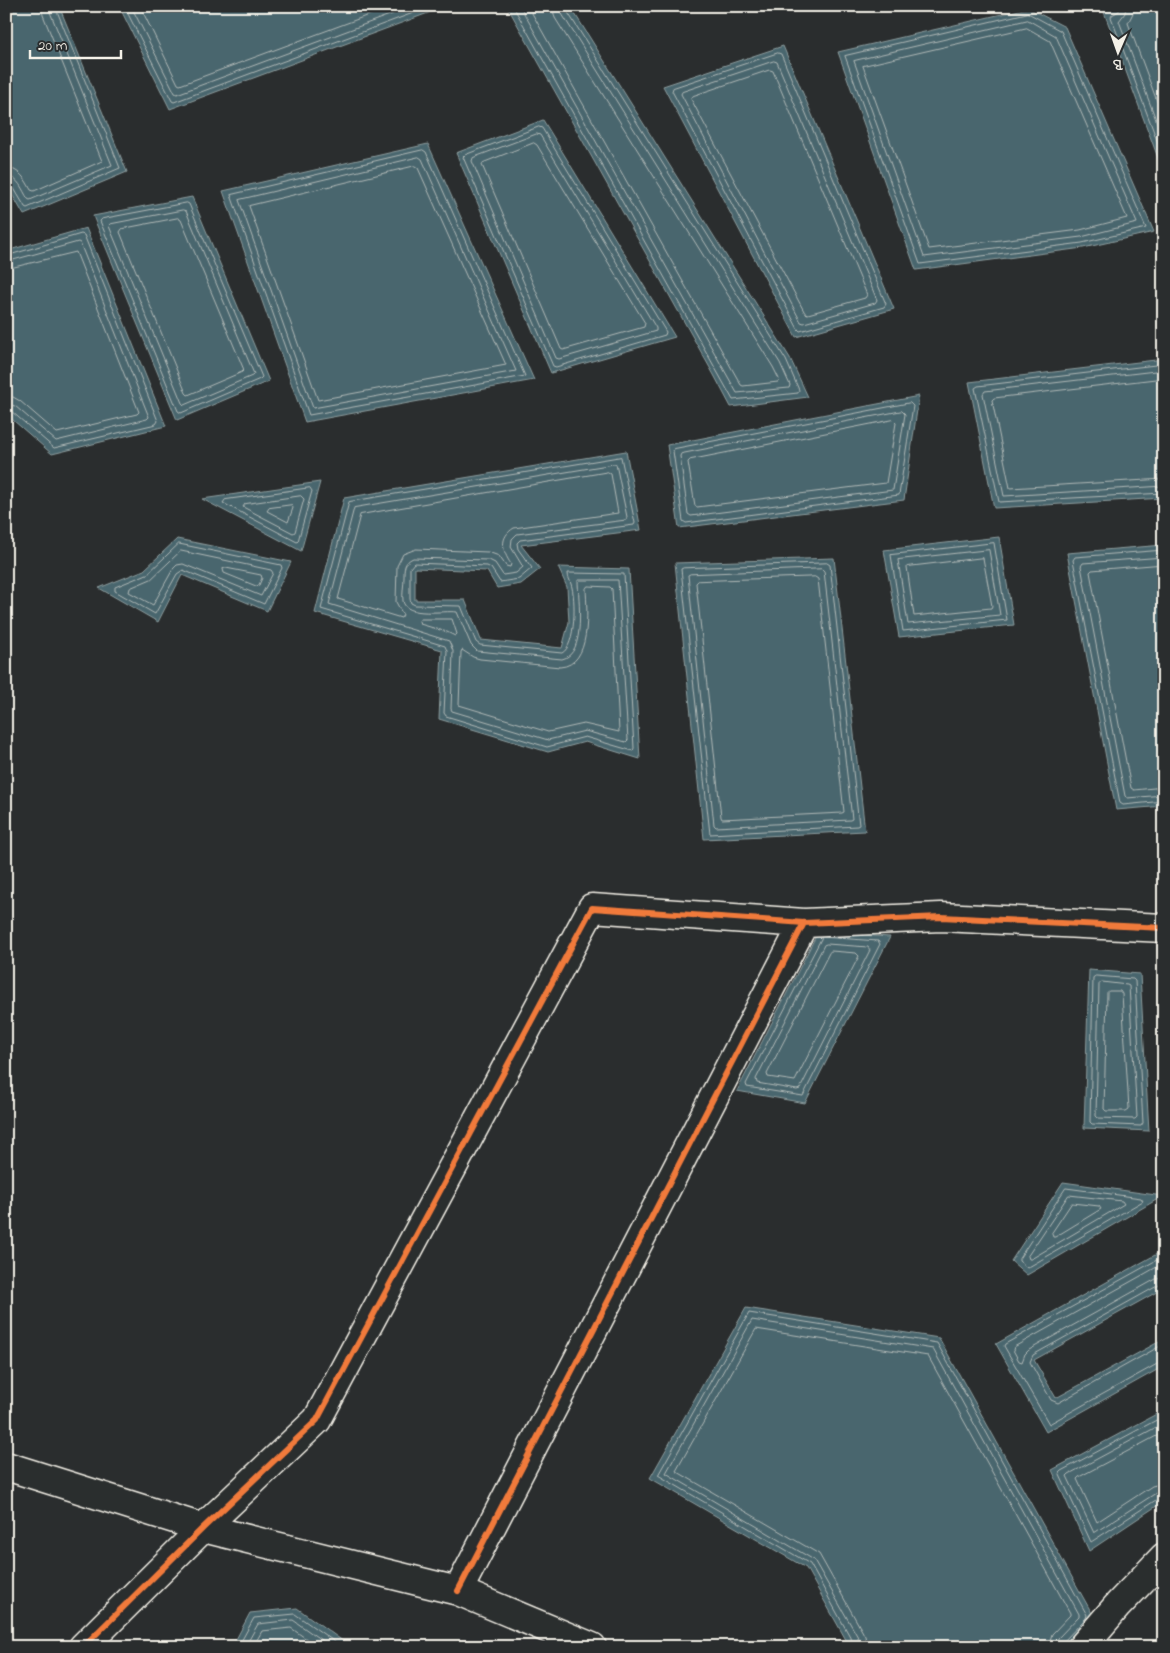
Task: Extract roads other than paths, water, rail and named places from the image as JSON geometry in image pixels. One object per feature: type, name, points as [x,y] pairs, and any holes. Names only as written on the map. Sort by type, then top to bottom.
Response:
[{"type":"street","points":[[86,1646],[203,1528],[317,1420],[592,908],[804,923],[941,918],[1164,928]]},
{"type":"street","points":[[458,1591],[804,923]]},
{"type":"street","points":[[6,1466],[203,1528],[458,1591],[592,1647]]},
{"type":"street","points":[[1082,1647],[1118,1605],[1164,1557]]},
{"type":"water","points":[[6,6],[59,6],[127,172],[24,215],[6,184]]},
{"type":"water","points":[[119,6],[447,6],[170,109]]},
{"type":"water","points":[[507,6],[570,6],[790,358],[808,397],[731,407]]},
{"type":"water","points":[[1121,6],[1164,6],[1164,174],[1104,12]]},
{"type":"water","points":[[1028,8],[1065,27],[1154,232],[1083,248],[916,270],[838,52]]},
{"type":"water","points":[[783,46],[894,309],[796,337],[663,86]]},
{"type":"water","points":[[543,120],[675,337],[551,373],[456,153]]},
{"type":"water","points":[[428,144],[534,380],[305,422],[223,191]]},
{"type":"water","points":[[192,197],[269,381],[177,420],[93,216]]},
{"type":"water","points":[[86,228],[166,426],[52,454],[6,414],[6,251]]},
{"type":"water","points":[[1164,359],[1164,498],[994,508],[969,382]]},
{"type":"water","points":[[919,396],[904,500],[679,528],[667,445]]},
{"type":"water","points":[[626,451],[641,530],[521,545],[540,569],[521,584],[497,588],[487,571],[415,568],[415,600],[465,600],[481,640],[562,648],[569,622],[567,587],[558,567],[629,569],[640,759],[585,742],[548,752],[439,719],[442,650],[315,613],[344,498]]},
{"type":"water","points":[[320,482],[301,551],[202,499]]},
{"type":"water","points":[[999,537],[1014,625],[899,637],[884,550]]},
{"type":"water","points":[[177,539],[291,562],[267,611],[182,575],[158,622],[99,588],[144,570]]},
{"type":"water","points":[[1164,545],[1164,806],[1116,810],[1067,553]]},
{"type":"water","points":[[834,558],[865,831],[704,839],[675,563]]},
{"type":"water","points":[[818,932],[890,937],[805,1103],[737,1091]]},
{"type":"water","points":[[1089,970],[1140,974],[1149,1131],[1084,1128]]},
{"type":"water","points":[[1063,1182],[1163,1196],[1027,1275],[1011,1261]]},
{"type":"water","points":[[1164,1250],[1164,1288],[1034,1360],[1056,1398],[1164,1339],[1164,1366],[1046,1432],[996,1344]]},
{"type":"water","points":[[746,1308],[939,1338],[1094,1617],[1065,1647],[850,1647],[806,1568],[650,1478]]},
{"type":"water","points":[[1164,1410],[1164,1501],[1089,1551],[1052,1470]]},
{"type":"water","points":[[297,1608],[351,1647],[232,1647],[250,1613]]}]
